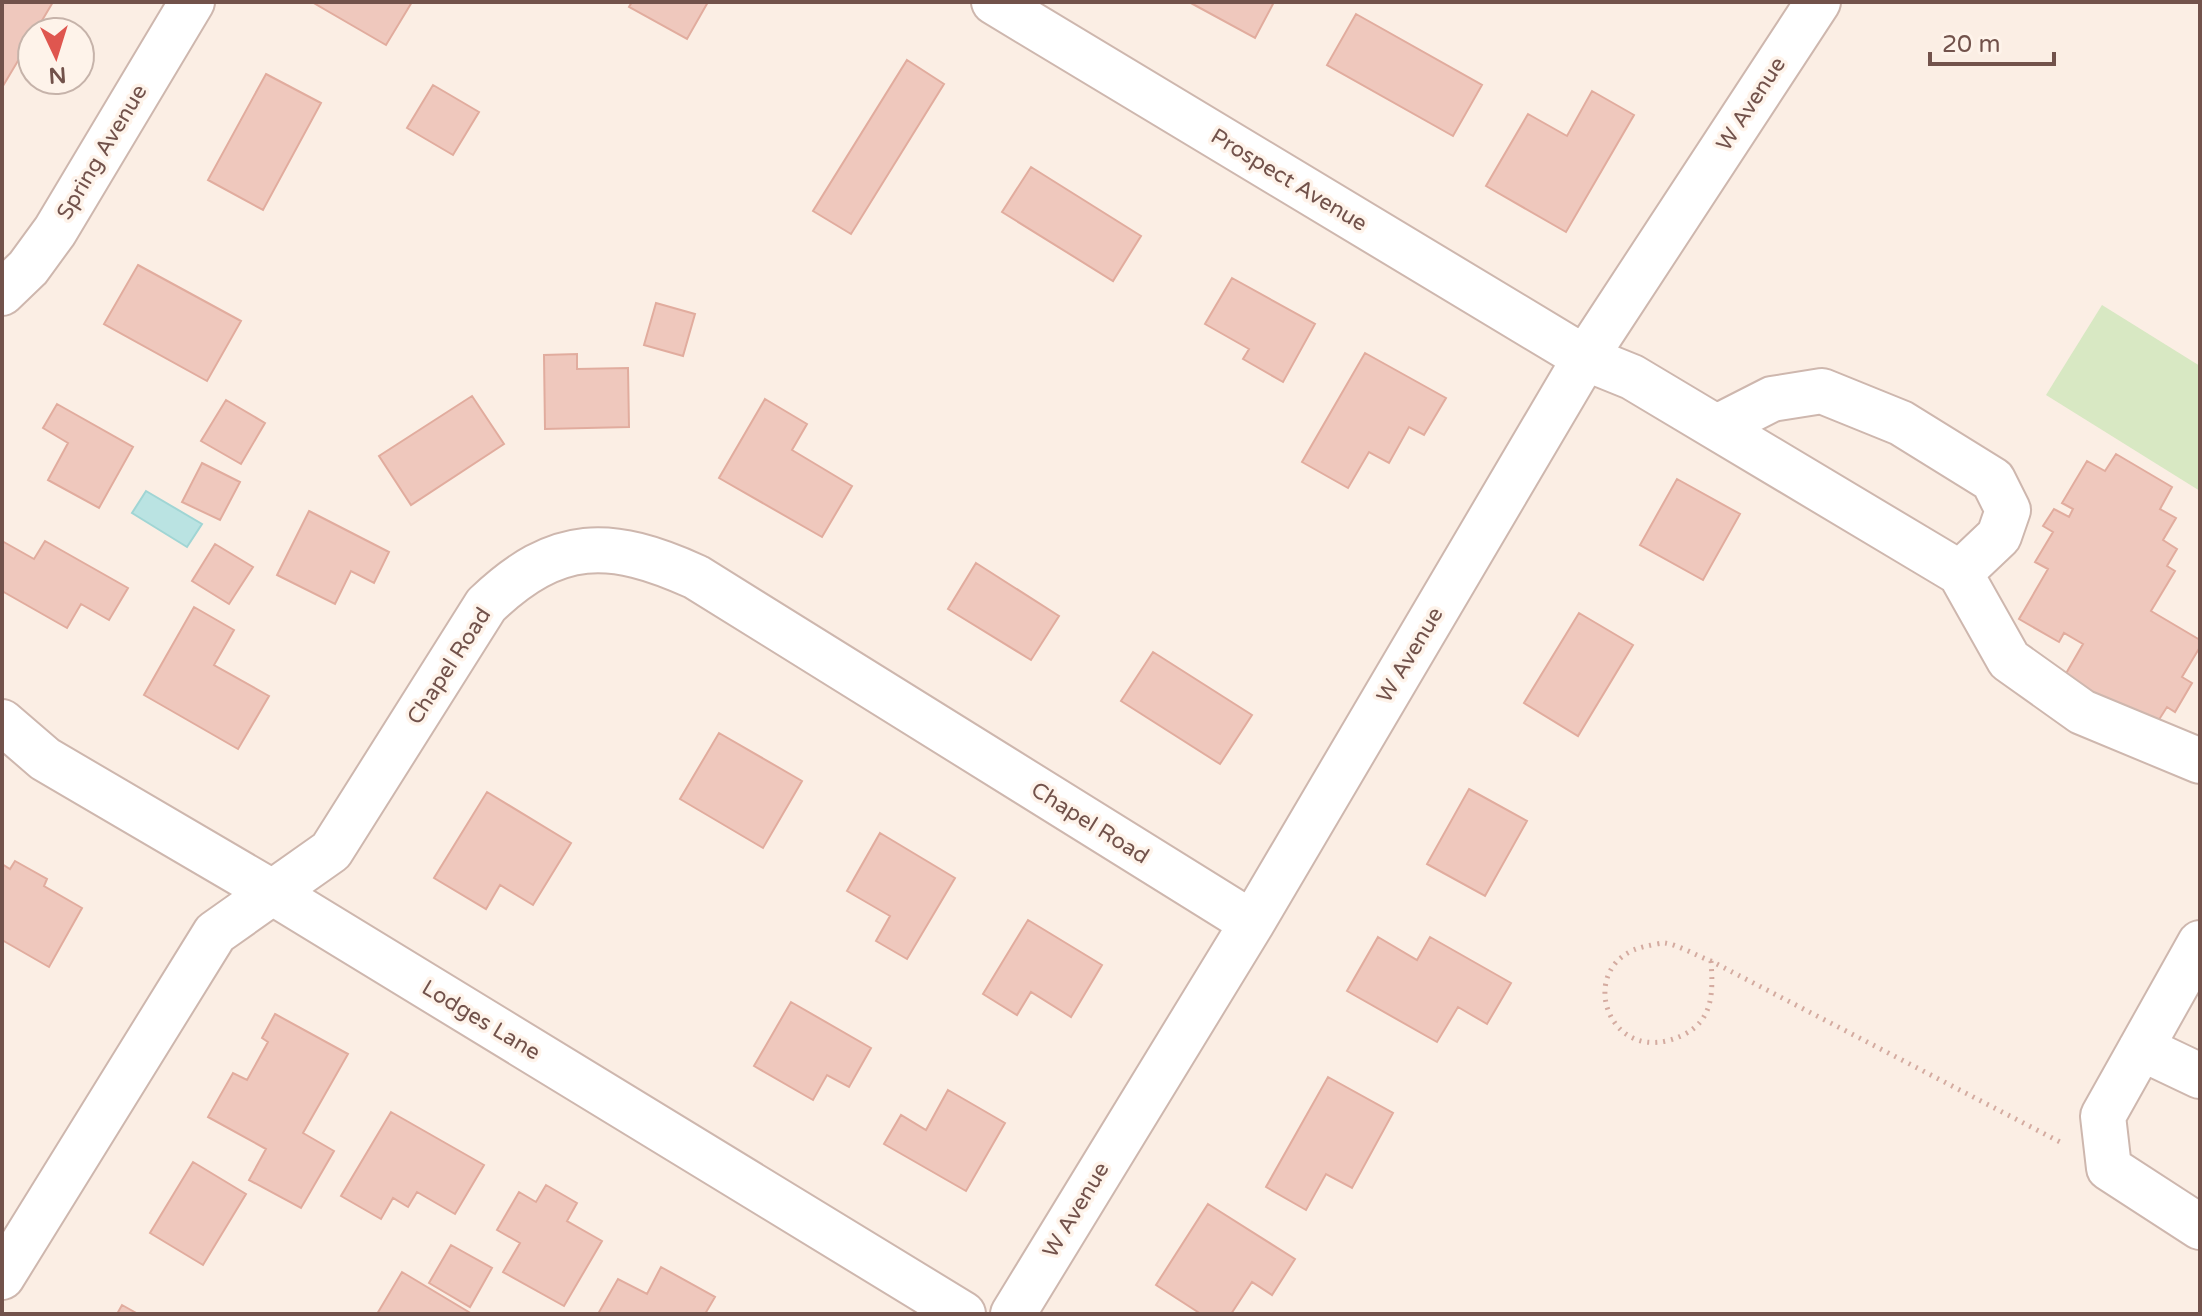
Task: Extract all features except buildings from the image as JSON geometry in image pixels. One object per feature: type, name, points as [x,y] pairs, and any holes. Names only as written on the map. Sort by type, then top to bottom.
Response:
[{"type":"street","name":"Spring Avenue","points":[[2,293],[28,268],[55,231],[192,2]]},
{"type":"street","name":"Prospect Avenue","points":[[994,2],[1585,358],[1632,377],[1960,573]]},
{"type":"street","name":"W Avenue","points":[[1013,1314],[1252,923],[1585,358],[1818,2]]},
{"type":"street","points":[[1717,427],[1772,399],[1822,391],[1901,423],[1993,480],[2008,510],[1999,536],[1960,573],[2009,660],[2082,712],[2200,761]]},
{"type":"street","name":"Chapel Road","points":[[2,1277],[215,933],[331,851],[486,605],[535,566],[572,550],[621,551],[659,560],[696,577],[1252,923]]},
{"type":"street","name":"Lodges Lane","points":[[2,722],[45,759],[272,892],[963,1314]]},
{"type":"street","points":[[2200,943],[2103,1116],[2109,1168],[2200,1227]]},
{"type":"street","points":[[2141,1048],[2200,1076]]},
{"type":"path","points":[[1711,961],[1713,997],[1699,1026],[1662,1043],[1632,1039],[1615,1025],[1603,1001],[1609,972],[1630,950],[1664,943],[1711,961],[2109,1168]]},
{"type":"green space","points":[[2102,305],[2200,366],[2200,491],[2046,395]]},
{"type":"water","points":[[146,491],[202,524],[187,547],[132,513]]}]
